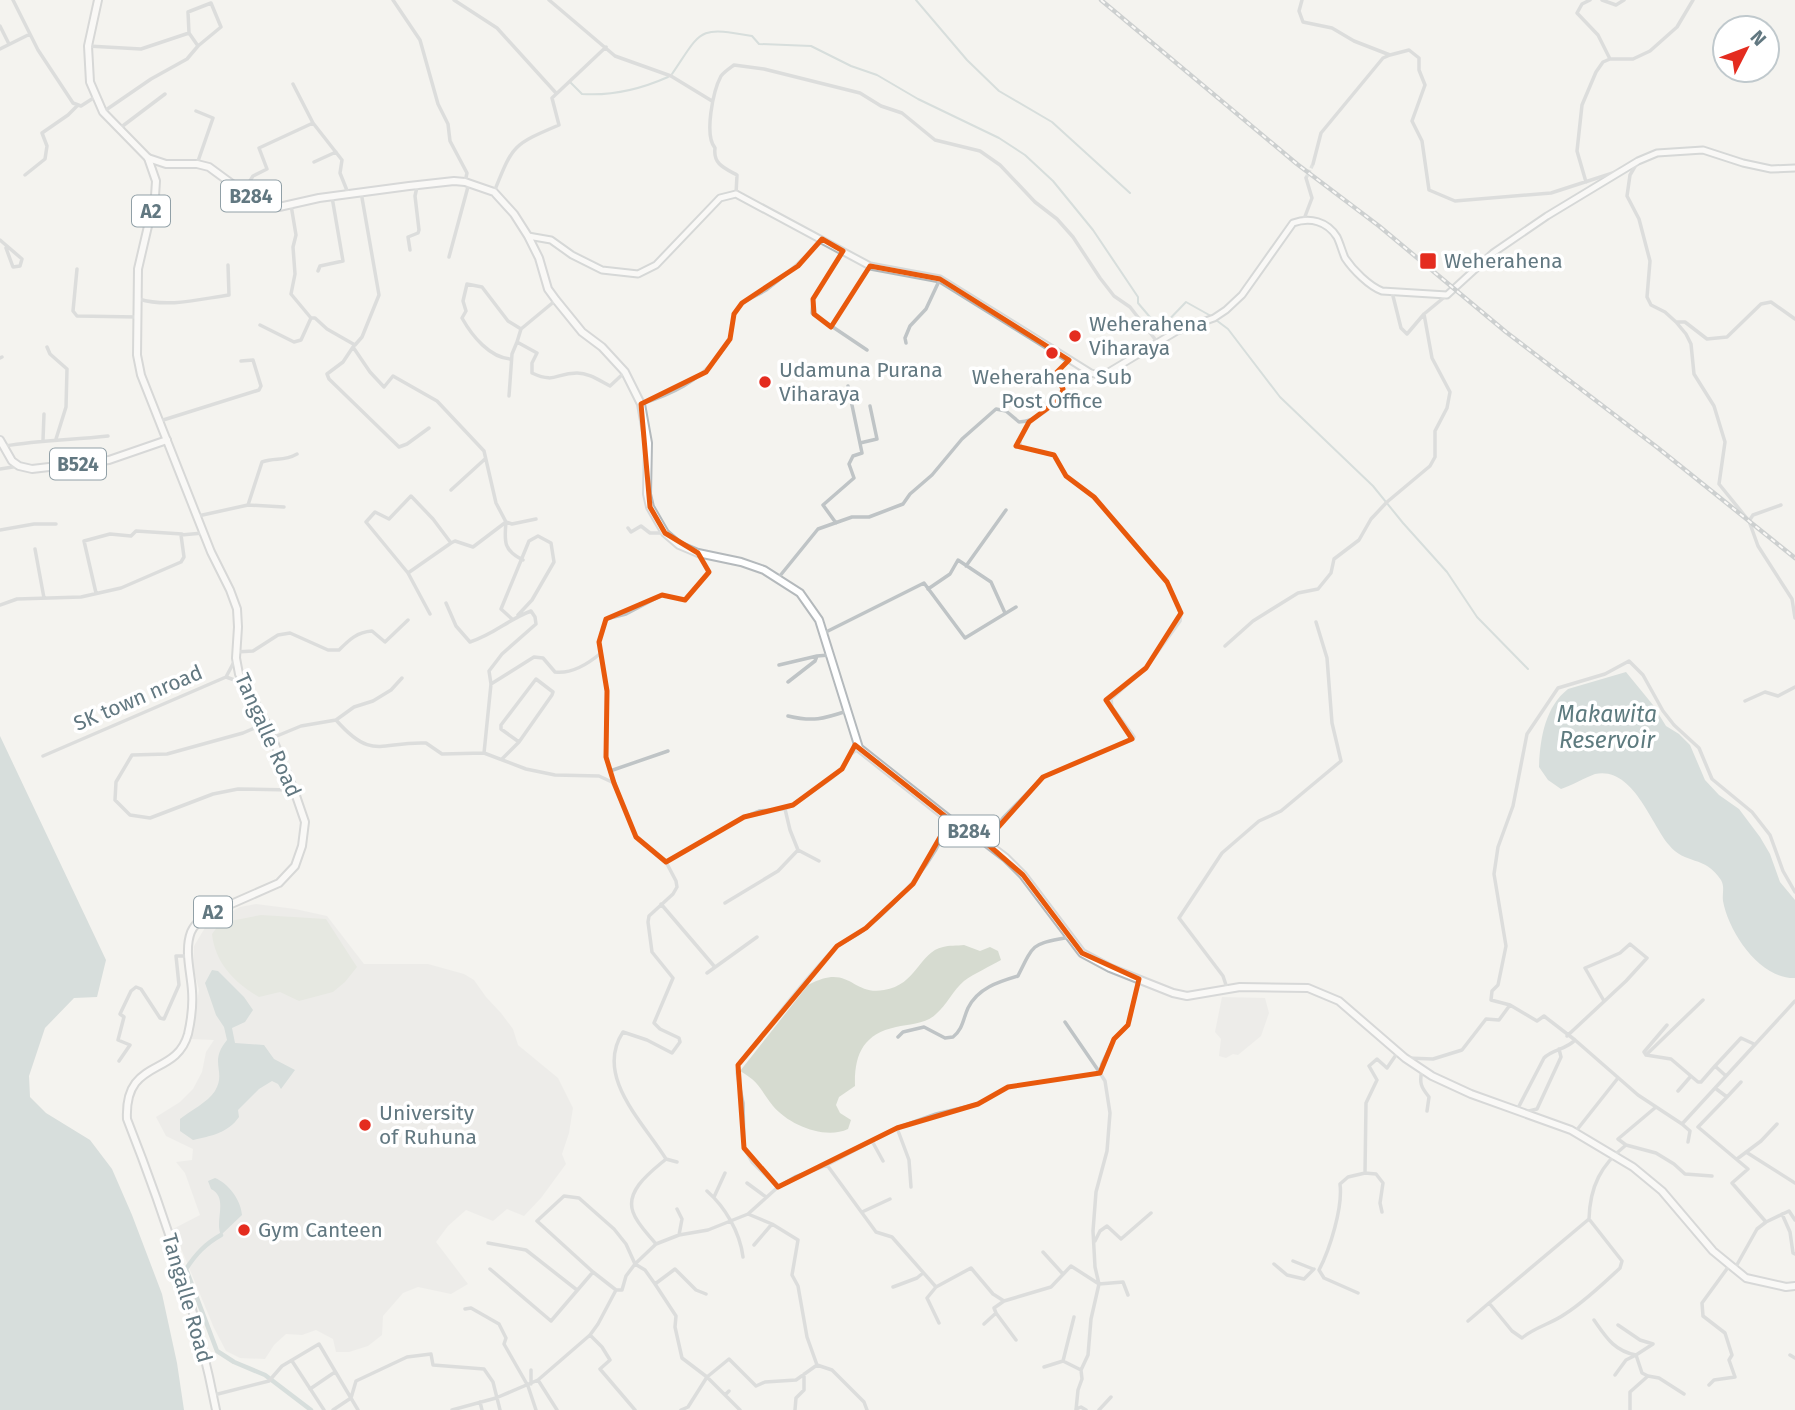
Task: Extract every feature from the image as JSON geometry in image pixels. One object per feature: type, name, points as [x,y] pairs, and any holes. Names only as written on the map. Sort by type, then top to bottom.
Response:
[{"type":"main road","points":[[98,0],[88,46],[89,72],[95,97],[103,112],[148,158]]},
{"type":"main road","points":[[528,236],[551,240],[572,255],[602,270],[638,274],[656,265],[720,198],[736,194],[870,266],[940,279],[1069,360],[1102,376],[1177,331],[1214,318],[1226,310],[1241,295],[1293,223],[1304,219],[1312,219],[1328,227],[1336,235],[1346,259],[1373,288],[1392,292],[1447,295],[1493,253],[1628,167],[1657,153],[1703,149],[1743,163],[1771,169],[1795,168]]},
{"type":"main road","name":"B284","points":[[148,158],[166,164],[197,164],[209,167],[243,192],[270,207],[418,185],[467,183],[494,192],[514,214],[528,236],[539,258],[548,289],[556,300],[582,332],[602,347],[625,372],[641,404],[648,443],[647,494],[653,514],[665,533]]},
{"type":"main road","name":"Tangalle Road","points":[[148,158],[156,181],[155,196],[139,257],[138,364],[237,610],[236,655],[243,683],[266,723],[305,822],[302,846],[295,866],[279,883],[204,916],[191,932],[188,942],[192,994],[189,1029],[184,1047],[170,1060],[135,1081],[126,1102],[127,1119],[167,1226],[216,1410]]},
{"type":"main road","name":"B524","points":[[2,444],[19,467],[32,469],[109,460],[167,439]]},
{"type":"main road","points":[[665,533],[678,545],[698,553],[741,562],[779,577],[811,605],[819,620],[859,748]]},
{"type":"main road","name":"B284","points":[[859,748],[950,820],[985,842],[1023,875],[1082,953],[1110,968],[1187,996],[1227,988],[1308,988],[1339,1001],[1422,1070],[1471,1094],[1575,1132],[1633,1167],[1662,1191],[1713,1251],[1746,1278],[1794,1287]]},
{"type":"street","points":[[13,0],[30,34],[77,106]]},
{"type":"street","points":[[393,0],[421,40],[438,104],[448,124],[450,141],[467,173],[449,257]]},
{"type":"street","points":[[454,0],[497,28],[556,93]]},
{"type":"street","points":[[549,0],[615,55],[671,76],[712,101]]},
{"type":"street","points":[[1301,0],[1299,11],[1303,22],[1332,28],[1354,41],[1390,55]]},
{"type":"street","points":[[1602,0],[1616,5],[1624,0]]},
{"type":"street","points":[[1586,182],[1577,151],[1582,105],[1596,72],[1603,62],[1610,59],[1642,57],[1677,27],[1693,0]]},
{"type":"street","points":[[1587,1],[1577,13],[1598,35],[1610,59]]},
{"type":"street","points":[[103,112],[151,79],[187,59],[221,26],[211,2],[188,12],[189,33],[198,46]]},
{"type":"street","points":[[0,26],[9,44]]},
{"type":"street","points":[[88,46],[141,49],[189,33]]},
{"type":"street","points":[[0,50],[30,34]]},
{"type":"street","points":[[494,192],[512,149],[526,139],[559,125],[552,98],[606,47]]},
{"type":"street","points":[[1313,164],[1321,133],[1383,58],[1409,50],[1419,58],[1419,70],[1426,85],[1412,121],[1422,141],[1429,190],[1455,201],[1551,193],[1628,167]]},
{"type":"street","points":[[736,194],[737,175],[719,165],[714,157],[710,120],[712,101],[722,75],[734,65],[764,69],[860,93],[881,106],[902,113],[935,140],[980,151],[1000,165],[1073,237],[1114,296],[1130,307],[1158,343]]},
{"type":"street","points":[[293,84],[313,123],[342,160],[340,173],[349,195]]},
{"type":"street","points":[[119,129],[165,94]]},
{"type":"street","points":[[25,175],[46,159],[47,146],[42,133],[68,116],[77,106],[95,97]]},
{"type":"street","points":[[195,111],[213,118],[197,164]]},
{"type":"street","points":[[243,192],[253,176],[267,169],[259,148],[313,123]]},
{"type":"street","points":[[314,162],[336,152]]},
{"type":"street","points":[[1638,161],[1629,175],[1627,196],[1639,219],[1650,261],[1647,297],[1651,305],[1676,322],[1691,344],[1694,374],[1714,406],[1725,442],[1718,484],[1749,521],[1758,546],[1791,599],[1795,618]]},
{"type":"street","points":[[1304,219],[1312,198],[1306,178]]},
{"type":"street","points":[[410,250],[408,237],[419,230],[415,196],[418,185]]},
{"type":"street","points":[[361,192],[379,295],[362,337],[343,362],[327,374],[328,379],[399,447],[429,428]]},
{"type":"street","points":[[318,271],[320,266],[344,261],[332,197]]},
{"type":"street","points":[[290,205],[296,235],[293,247],[295,274],[291,294],[311,318],[315,318],[354,346],[370,372],[384,387],[393,376],[437,401],[484,451],[496,503],[506,522],[504,540],[511,554],[523,560]]},
{"type":"street","points":[[641,404],[684,387],[706,372],[730,340],[730,325],[742,303],[766,290],[787,271],[797,266],[822,239]]},
{"type":"street","points":[[0,240],[13,267],[20,266],[22,259],[6,248]]},
{"type":"street","points":[[844,251],[813,299],[812,313],[867,350]]},
{"type":"street","points":[[137,298],[150,302],[176,303],[229,295],[228,265]]},
{"type":"street","points":[[832,325],[870,266]]},
{"type":"street","points":[[77,270],[74,310],[77,316],[137,317]]},
{"type":"street","points":[[906,343],[905,338],[910,326],[926,309],[940,279]]},
{"type":"street","points":[[511,359],[494,356],[462,318],[466,311],[463,301],[467,284],[482,286],[508,321],[522,329]]},
{"type":"street","points":[[1392,292],[1404,333],[1407,334],[1424,314],[1447,295]]},
{"type":"street","points":[[509,396],[511,359],[522,329],[556,300]]},
{"type":"street","points":[[1676,322],[1685,322],[1707,339],[1727,337],[1760,304],[1771,302],[1795,319]]},
{"type":"street","points":[[1225,646],[1253,621],[1298,593],[1318,589],[1331,573],[1334,559],[1359,540],[1371,519],[1387,502],[1430,466],[1435,457],[1434,431],[1447,408],[1450,392],[1432,358],[1424,314]]},
{"type":"street","points":[[260,325],[294,342],[301,340],[311,318]]},
{"type":"street","points":[[517,342],[537,353],[531,363],[533,373],[547,380],[576,373],[589,375],[610,386],[625,372]]},
{"type":"street","points":[[47,347],[67,369],[66,407],[56,439]]},
{"type":"street","points":[[160,421],[259,390],[261,386],[253,360],[242,361]]},
{"type":"street","points":[[985,842],[1003,818],[1043,777],[1132,739],[1132,734],[1112,708],[1111,699],[1146,668],[1180,621],[1181,613],[1167,582],[1094,496],[1066,476],[1054,455],[1020,447],[1020,439],[1028,422],[1060,399],[1063,389],[1058,378],[1059,371],[1069,360]]},
{"type":"street","points":[[836,523],[823,505],[854,478],[849,464],[853,456],[862,453],[848,386]]},
{"type":"street","points":[[860,443],[877,439],[870,406]]},
{"type":"street","points":[[779,577],[818,529],[852,517],[869,517],[903,505],[910,494],[932,475],[962,439],[996,409],[1006,411],[1019,422],[1028,422]]},
{"type":"street","points":[[43,440],[44,414]]},
{"type":"street","points":[[2,444],[56,439],[70,441],[108,436]]},
{"type":"street","points":[[248,505],[262,462],[285,461],[298,454]]},
{"type":"street","points":[[451,490],[485,459]]},
{"type":"street","points":[[0,469],[19,467]]},
{"type":"street","points":[[430,614],[408,573],[366,522],[374,512],[389,519],[411,496],[451,543]]},
{"type":"street","points":[[198,516],[248,505],[284,507]]},
{"type":"street","points":[[1749,521],[1753,515],[1781,505]]},
{"type":"street","points":[[966,566],[1006,510]]},
{"type":"street","points":[[506,522],[512,524],[536,519]]},
{"type":"street","points":[[408,573],[454,541],[473,547],[506,522]]},
{"type":"street","points":[[0,530],[34,524],[56,524]]},
{"type":"street","points":[[628,528],[631,532],[641,526],[650,533],[665,533]]},
{"type":"street","points":[[96,593],[84,541],[110,534],[131,536],[136,531],[204,533]]},
{"type":"street","points":[[0,605],[17,599],[81,597],[132,584],[181,562],[184,557],[180,540],[182,534]]},
{"type":"street","points":[[446,603],[456,626],[470,642],[490,636],[514,618],[532,600],[554,562],[551,543],[538,536],[529,541],[501,609],[514,618]]},
{"type":"street","points":[[35,549],[44,598]]},
{"type":"street","points":[[677,1162],[666,1159],[621,1091],[613,1067],[615,1043],[623,1032],[647,1040],[672,1053],[680,1042],[679,1038],[654,1023],[673,978],[652,952],[649,915],[674,894],[677,887],[666,862],[636,837],[610,771],[606,757],[607,691],[599,642],[606,619],[626,614],[662,595],[685,600],[709,572],[698,553]]},
{"type":"street","points":[[928,589],[950,574],[958,560],[991,582],[1005,613]]},
{"type":"street","points":[[822,634],[924,583],[965,638],[1016,607]]},
{"type":"street","points":[[484,753],[491,684],[489,671],[502,654],[536,624],[531,611],[514,618]]},
{"type":"street","points":[[236,655],[253,651],[278,635],[290,632],[328,650],[339,650],[354,636],[365,631],[372,631],[385,642],[408,620]]},
{"type":"street","points":[[1227,988],[1223,976],[1179,918],[1222,853],[1259,821],[1281,811],[1341,761],[1332,723],[1327,658],[1316,622]]},
{"type":"street","points":[[491,684],[534,657],[543,658],[555,672],[563,673],[590,663],[601,653]]},
{"type":"street","name":"SK town nroad","points":[[43,756],[226,677],[236,655]]},
{"type":"street","points":[[779,665],[829,655]]},
{"type":"street","points":[[788,682],[817,656]]},
{"type":"street","points":[[1688,1142],[1690,1131],[1682,1124],[1618,1078],[1544,1016],[1537,1021],[1510,1006],[1491,1000],[1492,991],[1498,985],[1506,946],[1494,874],[1498,847],[1513,806],[1527,734],[1558,688],[1605,674],[1629,661],[1643,675],[1674,725],[1699,748],[1712,779],[1752,812],[1770,835],[1783,871],[1795,892]]},
{"type":"street","points":[[226,677],[243,683]]},
{"type":"street","points":[[272,738],[301,726],[336,720],[354,707],[373,701],[391,690],[402,678]]},
{"type":"street","points":[[502,759],[519,742],[552,695],[552,692],[536,679],[501,725],[501,729],[519,742]]},
{"type":"street","points":[[1745,701],[1765,692],[1778,696],[1795,687]]},
{"type":"street","points":[[788,716],[819,720],[847,711]]},
{"type":"street","points":[[336,720],[349,735],[381,748],[415,742],[426,743],[442,754],[484,753],[526,769],[555,775],[599,776],[614,783]]},
{"type":"street","points":[[266,723],[243,733],[167,754],[132,755],[116,782],[115,800],[130,815],[150,818],[213,794],[238,789],[294,790]]},
{"type":"street","points":[[666,862],[744,817],[760,811],[785,809],[833,777],[859,748]]},
{"type":"street","points":[[610,771],[668,751]]},
{"type":"street","points":[[785,809],[799,850],[819,861]]},
{"type":"street","points":[[778,1187],[752,1162],[744,1148],[745,1126],[738,1065],[837,946],[866,928],[913,884],[931,860],[950,820]]},
{"type":"street","points":[[725,903],[778,871],[799,850]]},
{"type":"street","points":[[661,904],[714,966]]},
{"type":"street","points":[[707,973],[757,937]]},
{"type":"street","points":[[898,1037],[903,1032],[924,1027],[945,1038],[953,1037],[964,1022],[968,1007],[988,986],[1018,976],[1032,947],[1069,937]]},
{"type":"street","points":[[1567,1035],[1626,982],[1647,958],[1630,944],[1620,953],[1585,968],[1604,1001]]},
{"type":"street","points":[[120,1061],[130,1045],[118,1040],[124,1017],[120,1013],[131,991],[136,987],[141,989],[160,1018],[164,1019],[178,985],[176,956],[189,956]]},
{"type":"street","points":[[1100,1073],[1114,1040],[1128,1025],[1139,979]]},
{"type":"street","points":[[1646,1055],[1703,1000]]},
{"type":"street","points":[[1682,1124],[1795,1001]]},
{"type":"street","points":[[1405,1058],[1433,1059],[1462,1050],[1486,1019],[1499,1020],[1510,1006]]},
{"type":"street","points":[[1065,1022],[1105,1081],[1110,1113],[1107,1151],[1096,1192],[1094,1243],[1099,1284],[1091,1318],[1088,1355],[1081,1370],[1082,1379],[1078,1390],[1077,1410],[1081,1407],[1086,1410]]},
{"type":"street","points":[[1646,1055],[1644,1052],[1667,1025]]},
{"type":"street","points":[[1646,1055],[1671,1059],[1701,1082],[1741,1038],[1755,1045]]},
{"type":"street","points":[[1517,1110],[1544,1058],[1549,1052],[1570,1045],[1575,1040]]},
{"type":"street","points":[[1525,1112],[1537,1109],[1561,1057],[1559,1049]]},
{"type":"street","points":[[1365,1172],[1366,1103],[1377,1080],[1369,1066],[1377,1059],[1387,1068],[1398,1052]]},
{"type":"street","points":[[1715,1066],[1726,1076]]},
{"type":"street","points":[[1422,1070],[1420,1086],[1429,1097],[1427,1111]]},
{"type":"street","points":[[740,1410],[727,1393],[682,1358],[675,1327],[676,1316],[645,1270],[635,1264],[626,1244],[614,1229],[579,1198],[564,1196],[537,1221],[593,1272],[616,1290],[622,1290],[626,1276],[635,1264],[656,1244],[679,1235],[731,1222],[748,1214],[778,1187],[795,1177],[827,1165],[897,1128],[936,1114],[978,1104],[1008,1087],[1100,1073]]},
{"type":"street","points":[[1678,1091],[1691,1076]]},
{"type":"street","points":[[1575,1132],[1618,1078]]},
{"type":"street","points":[[1741,1082],[1698,1127],[1748,1169],[1731,1183],[1766,1222]]},
{"type":"street","points":[[1715,1088],[1727,1097]]},
{"type":"street","points":[[1656,1107],[1619,1139],[1639,1150],[1656,1153],[1685,1174],[1712,1176]]},
{"type":"street","points":[[1737,1160],[1777,1124]]},
{"type":"street","points":[[897,1128],[909,1160],[911,1186]]},
{"type":"street","points":[[872,1140],[883,1161]]},
{"type":"street","points":[[1489,1303],[1512,1331],[1522,1338],[1532,1330],[1562,1316],[1620,1268],[1622,1261],[1588,1219],[1590,1197],[1606,1161],[1626,1144]]},
{"type":"street","points":[[1746,1152],[1795,1183]]},
{"type":"street","points":[[656,1244],[631,1209],[644,1177],[666,1159]]},
{"type":"street","points":[[827,1165],[876,1231],[892,1237],[936,1287]]},
{"type":"street","points":[[1274,1264],[1287,1275],[1304,1279],[1316,1270],[1328,1253],[1342,1199],[1340,1184],[1348,1177],[1365,1172],[1377,1174],[1383,1183],[1380,1203],[1382,1212]]},
{"type":"street","points":[[713,1197],[725,1173]]},
{"type":"street","points":[[747,1183],[766,1197]]},
{"type":"street","points":[[707,1191],[722,1205],[742,1248],[743,1257]]},
{"type":"street","points":[[862,1212],[890,1199]]},
{"type":"street","points":[[677,1209],[682,1219],[679,1235]]},
{"type":"street","points":[[1709,1385],[1714,1380],[1735,1377],[1725,1333],[1703,1316],[1702,1303],[1731,1268],[1757,1229],[1790,1211],[1795,1220]]},
{"type":"street","points":[[1094,1243],[1100,1231],[1107,1226],[1121,1240],[1151,1213]]},
{"type":"street","points":[[748,1214],[772,1224],[798,1240],[792,1275],[798,1286],[807,1337],[817,1365]]},
{"type":"street","points":[[1782,1214],[1795,1254]]},
{"type":"street","points":[[1468,1321],[1588,1219]]},
{"type":"street","points":[[754,1245],[772,1224]]},
{"type":"street","points":[[488,1243],[526,1250],[577,1290]]},
{"type":"street","points":[[1043,1252],[1063,1274]]},
{"type":"street","points":[[1293,1261],[1358,1293]]},
{"type":"street","points":[[1016,1340],[994,1308],[1003,1301],[1051,1287],[1071,1266],[1099,1284],[1123,1282],[1128,1295]]},
{"type":"street","points":[[939,1323],[927,1298],[936,1287],[971,1268],[993,1294],[1003,1301]]},
{"type":"street","points":[[490,1269],[551,1321],[593,1272]]},
{"type":"street","points":[[655,1284],[675,1269],[696,1290],[706,1294]]},
{"type":"street","points":[[894,1287],[923,1273]]},
{"type":"street","points":[[1794,1287],[1795,1277]]},
{"type":"street","points":[[452,1410],[496,1398],[538,1380],[590,1335],[616,1290]]},
{"type":"street","points":[[465,1309],[471,1308],[499,1324],[506,1338],[504,1344],[529,1385],[536,1410]]},
{"type":"street","points":[[984,1324],[996,1313]]},
{"type":"street","points":[[1063,1361],[1074,1317]]},
{"type":"street","points":[[1594,1320],[1612,1344],[1624,1353],[1636,1355]]},
{"type":"street","points":[[1615,1375],[1626,1360],[1653,1344],[1640,1340],[1618,1325]]},
{"type":"street","points":[[590,1335],[610,1360],[600,1369],[635,1410]]},
{"type":"street","points":[[214,1395],[270,1381],[282,1366],[319,1344],[358,1410]]},
{"type":"street","points":[[334,1410],[351,1398],[356,1381],[407,1357],[431,1354],[433,1365],[484,1369],[493,1382],[500,1410]]},
{"type":"street","points":[[1636,1355],[1642,1373],[1659,1378],[1684,1394]]},
{"type":"street","points":[[681,1410],[688,1407],[707,1377],[729,1359],[756,1386],[765,1382],[796,1380],[817,1365]]},
{"type":"street","points":[[292,1360],[324,1410]]},
{"type":"street","points":[[1044,1367],[1063,1361],[1081,1370]]},
{"type":"street","points":[[817,1365],[832,1370],[864,1402],[867,1410]]},
{"type":"street","points":[[529,1385],[531,1370]]},
{"type":"street","points":[[310,1390],[335,1372]]},
{"type":"street","points":[[795,1410],[796,1398],[804,1390],[804,1374]]},
{"type":"street","points":[[1630,1410],[1630,1392],[1648,1376]]},
{"type":"street","points":[[538,1380],[557,1410]]},
{"type":"street","points":[[1099,1410],[1111,1397]]},
{"type":"street","points":[[480,1402],[482,1410]]},
{"type":"highlighted area","points":[[822,239],[843,251],[813,299],[814,314],[831,327],[870,266],[940,279],[1069,360],[1055,374],[1063,389],[1060,399],[1029,422],[1016,446],[1054,455],[1066,476],[1094,497],[1167,582],[1181,613],[1146,668],[1106,700],[1132,739],[1043,777],[985,842],[1023,875],[1082,953],[1139,979],[1128,1025],[1114,1039],[1100,1073],[1008,1087],[978,1104],[897,1128],[778,1187],[744,1148],[738,1065],[837,946],[866,928],[913,884],[950,820],[855,745],[842,769],[793,805],[744,817],[666,862],[636,837],[606,757],[607,691],[599,642],[606,619],[662,595],[685,600],[709,572],[698,553],[665,533],[650,507],[641,404],[706,372],[730,339],[734,314],[742,303],[798,266]]},
{"type":"shaded area","name":"University of Ruhuna","points":[[256,904],[327,916],[364,964],[428,964],[464,974],[474,980],[513,1029],[518,1045],[558,1078],[573,1108],[562,1154],[566,1164],[524,1216],[507,1209],[493,1221],[466,1210],[448,1226],[436,1242],[468,1284],[451,1294],[418,1287],[403,1293],[383,1316],[382,1335],[368,1346],[349,1352],[336,1352],[333,1339],[316,1330],[302,1335],[286,1334],[274,1345],[265,1359],[240,1358],[226,1351],[173,1229],[200,1215],[185,1173],[176,1162],[192,1160],[193,1149],[166,1136],[156,1117],[180,1102],[193,1089],[202,1072],[206,1052],[214,1040],[191,1039],[199,990],[193,967],[194,946],[206,926],[240,907]]},
{"type":"shaded area","points":[[261,915],[326,919],[357,967],[333,992],[299,1001],[280,992],[259,997],[234,979],[222,963],[212,934],[220,923]]},
{"type":"shaded area","points":[[964,945],[980,951],[990,947],[998,951],[1001,960],[964,981],[932,1017],[922,1022],[885,1030],[868,1041],[856,1065],[855,1086],[839,1097],[836,1105],[840,1113],[851,1120],[848,1129],[829,1133],[798,1125],[780,1113],[756,1083],[740,1071],[808,985],[833,977],[842,978],[864,989],[884,990],[904,982],[935,950],[945,946]]},
{"type":"shaded area","points":[[1222,997],[1265,998],[1269,1013],[1261,1036],[1238,1055],[1233,1054],[1226,1058],[1219,1056],[1221,1039],[1215,1032]]},
{"type":"water","name":"Makawita Reservoir","points":[[1626,672],[1666,726],[1690,745],[1705,780],[1719,795],[1739,809],[1770,854],[1780,882],[1795,900],[1795,978],[1770,971],[1748,952],[1726,914],[1721,880],[1708,867],[1682,855],[1669,845],[1630,787],[1608,774],[1595,774],[1561,789],[1548,780],[1539,767],[1545,724],[1560,696],[1568,689]]},
{"type":"water","points":[[0,736],[106,960],[97,997],[74,998],[45,1028],[29,1076],[30,1097],[46,1113],[90,1140],[112,1169],[162,1294],[184,1410],[0,1410]]},
{"type":"water","points":[[212,970],[218,971],[253,1010],[245,1022],[232,1028],[235,1043],[264,1045],[274,1059],[295,1070],[281,1089],[272,1081],[259,1089],[238,1110],[239,1117],[230,1127],[193,1140],[180,1131],[180,1119],[215,1091],[219,1078],[219,1055],[227,1040],[205,983]]},
{"type":"water","points":[[215,1178],[233,1193],[242,1215],[221,1235],[219,1198],[208,1181]]},
{"type":"waterway","points":[[916,0],[967,60],[999,91],[1052,122],[1130,193]]},
{"type":"waterway","points":[[672,74],[696,40],[710,32],[721,32],[752,36],[759,44],[811,46],[851,66],[877,75],[918,99],[999,138],[1025,155],[1053,181],[1093,230],[1138,297],[1138,303],[1160,329],[1186,302],[1211,316]]},
{"type":"waterway","points":[[570,82],[582,94],[604,94],[637,88],[668,77]]},
{"type":"waterway","points":[[1216,320],[1228,329],[1280,397],[1373,486],[1447,572],[1477,617],[1528,669]]},
{"type":"waterway","points":[[221,1235],[201,1250],[186,1269],[217,1351],[234,1362],[265,1375],[311,1410]]},
{"type":"tunnel","points":[[1306,178],[1313,164]]},
{"type":"railway","points":[[1101,0],[1297,164],[1379,226],[1506,332],[1658,448],[1795,558]]},
{"type":"place","name":"Weherahena","points":[[1428,261]]},
{"type":"place","name":"Weherahena Viharaya","points":[[1075,336]]},
{"type":"place","name":"Weherahena Sub Post Office","points":[[1052,353]]},
{"type":"place","name":"Udamuna Purana Viharaya","points":[[765,382]]},
{"type":"place","name":"University of Ruhuna","points":[[365,1125]]},
{"type":"place","name":"Gym Canteen","points":[[244,1230]]}]
